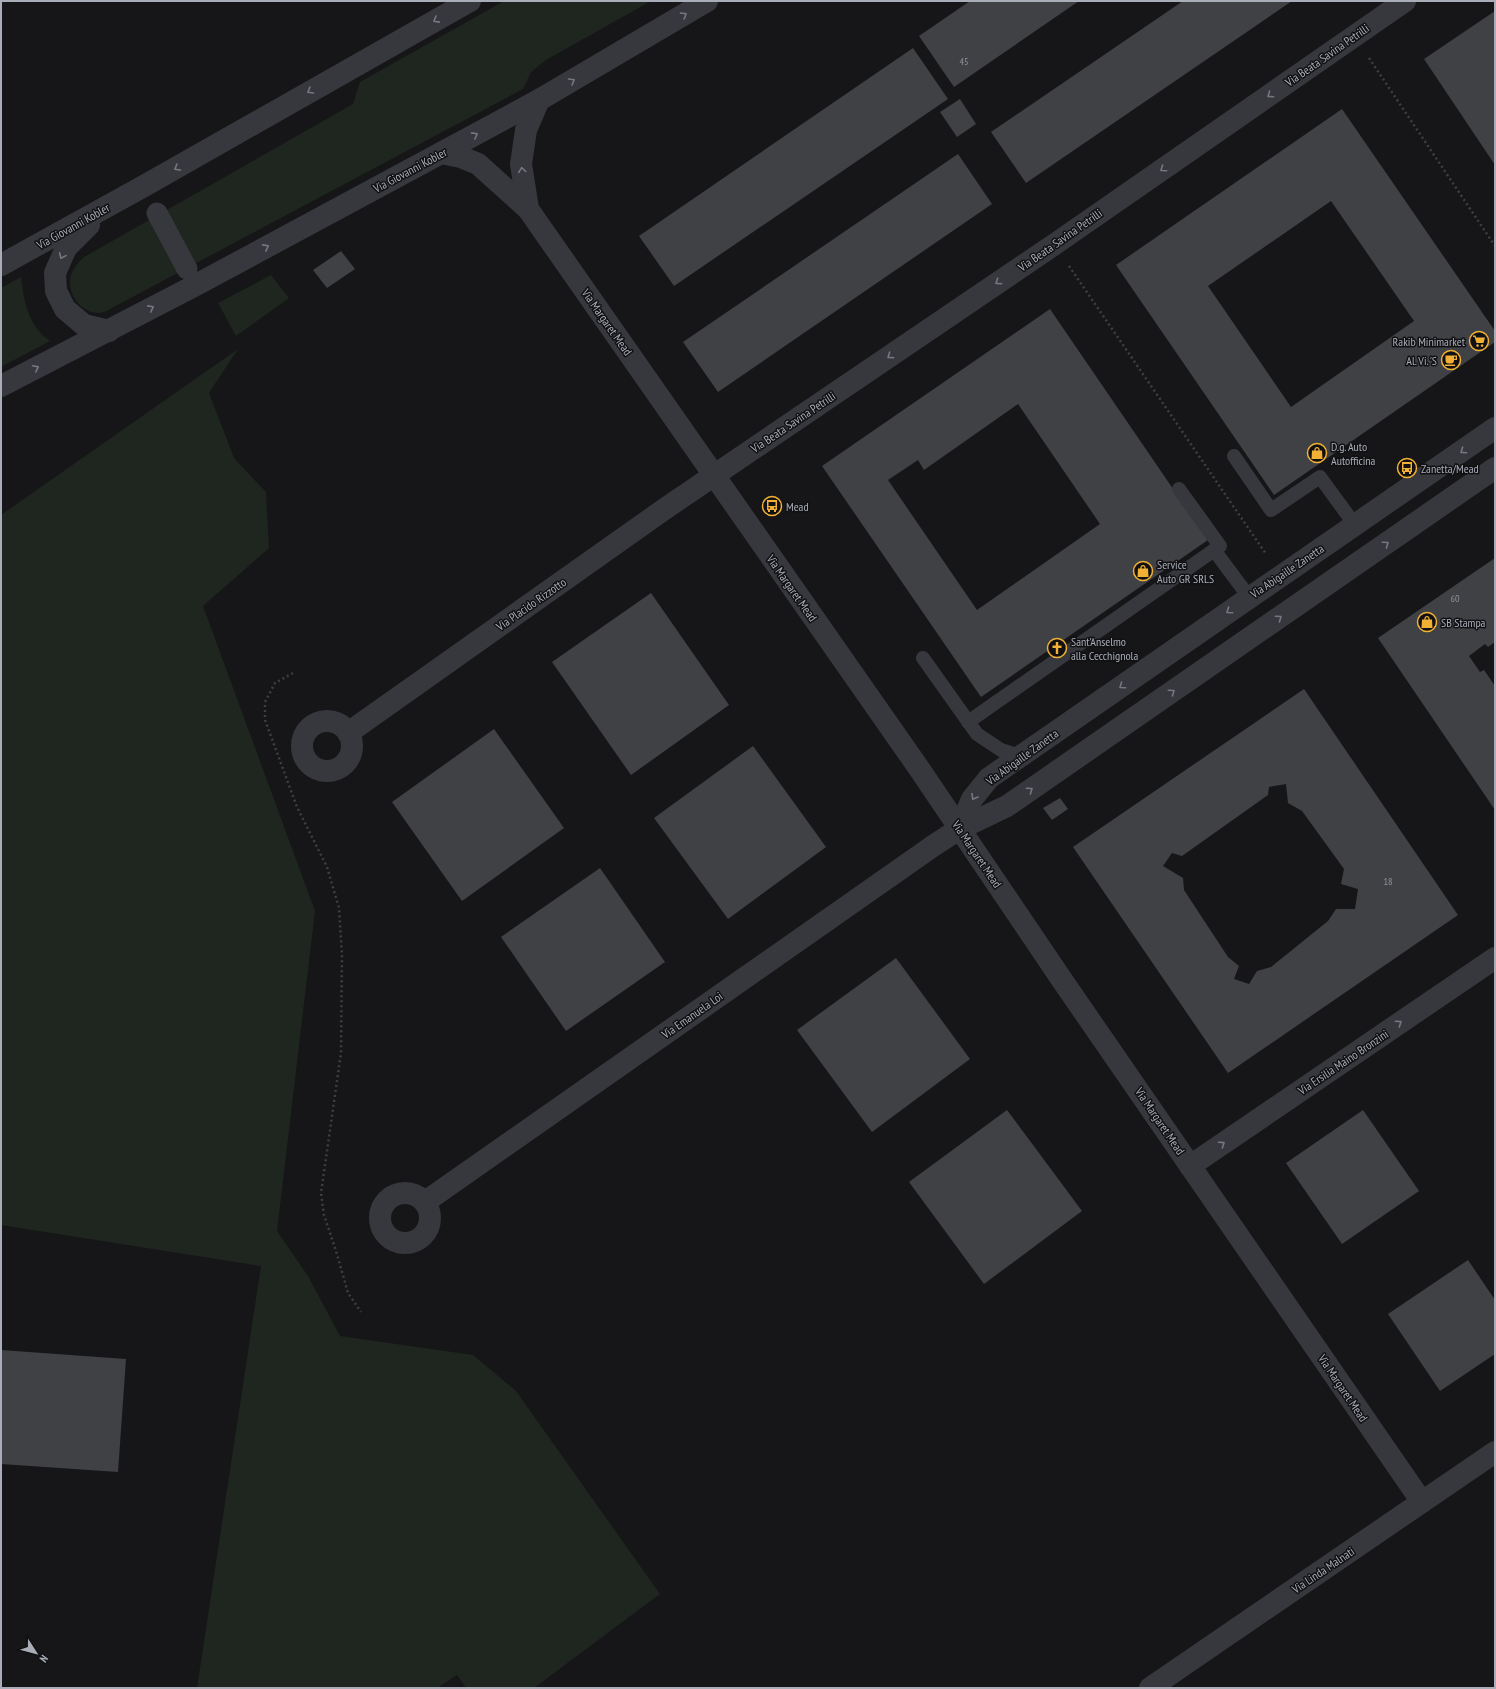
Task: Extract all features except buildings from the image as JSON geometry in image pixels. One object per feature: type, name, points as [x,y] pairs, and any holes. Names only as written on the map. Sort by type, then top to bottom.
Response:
[{"type":"street","name":"Via Giovanni Kobler","points":[[1,265],[144,186],[470,1]]},
{"type":"street","name":"Via Giovanni Kobler","points":[[1,386],[109,331],[441,154],[539,100],[707,1]]},
{"type":"street","name":"Via Beata Savina Petrilli","points":[[714,476],[1054,244],[1405,1]]},
{"type":"street","name":"Via Margaret Mead","points":[[528,209],[521,164],[526,130],[539,100]]},
{"type":"street","name":"Via Margaret Mead","points":[[441,154],[461,157],[478,164],[528,209],[918,767],[1190,1166],[1422,1502]]},
{"type":"street","name":"Via Giovanni Kobler","points":[[109,331],[84,325],[65,309],[56,291],[55,273],[66,248],[90,224],[144,186]]},
{"type":"street","points":[[157,214],[186,269]]},
{"type":"street","name":"Via Abigaille Zanetta","points":[[960,829],[972,799],[989,778],[1495,428]]},
{"type":"street","points":[[960,829],[1007,806],[1495,468]]},
{"type":"street","name":"Via Placido Rizzotto","points":[[348,733],[666,508],[714,476]]},
{"type":"street","name":"Via Emanuela Loi","points":[[425,1202],[960,829]]},
{"type":"street","name":"Via Ersilia Maino Bronzini","points":[[1190,1166],[1495,958]]},
{"type":"street","name":"Via Linda Malnati","points":[[1150,1688],[1495,1452]]},
{"type":"lane","points":[[1234,456],[1271,510],[1320,477],[1355,525]]},
{"type":"lane","points":[[968,722],[1220,546],[1179,489]]},
{"type":"lane","points":[[1214,550],[1249,597]]},
{"type":"lane","points":[[923,658],[977,734],[1001,750],[1013,754],[1023,754]]},
{"type":"path","points":[[1355,36],[1495,246]]},
{"type":"path","points":[[1054,244],[1281,575]]},
{"type":"path","points":[[293,673],[275,683],[265,702],[265,720],[297,807],[327,867],[339,908],[342,955],[341,1053],[321,1193],[324,1215],[348,1293],[361,1312]]},
{"type":"shaded area","points":[[504,1],[651,1],[546,60],[531,72],[523,89],[107,310],[100,313],[91,312],[80,305],[76,300],[71,288],[71,275],[78,263],[84,257],[353,104],[360,82]]},
{"type":"shaded area","points":[[271,275],[289,298],[236,336],[218,303]]},
{"type":"shaded area","points":[[21,277],[28,312],[37,328],[50,341],[1,367],[1,288]]},
{"type":"shaded area","points":[[238,349],[209,393],[234,458],[266,492],[269,548],[203,606],[315,911],[277,1231],[308,1276],[340,1336],[473,1355],[516,1391],[660,1594],[534,1688],[466,1688],[457,1675],[437,1688],[197,1688],[261,1266],[1,1225],[1,515]]},
{"type":"place","name":"Rakib Minimarket","points":[[1479,341]]},
{"type":"place","name":"Al. Vi. 'S","points":[[1451,360]]},
{"type":"place","name":"D.g. Auto Autofficina","points":[[1317,453]]},
{"type":"place","name":"Zanetta/Mead","points":[[1407,468]]},
{"type":"place","name":"Mead","points":[[772,506]]},
{"type":"place","name":"Service Auto GR SRLS","points":[[1143,571]]},
{"type":"place","name":"SB Stampa","points":[[1427,622]]},
{"type":"place","name":"Sant’Anselmo alla Cecchignola","points":[[1057,648]]}]
